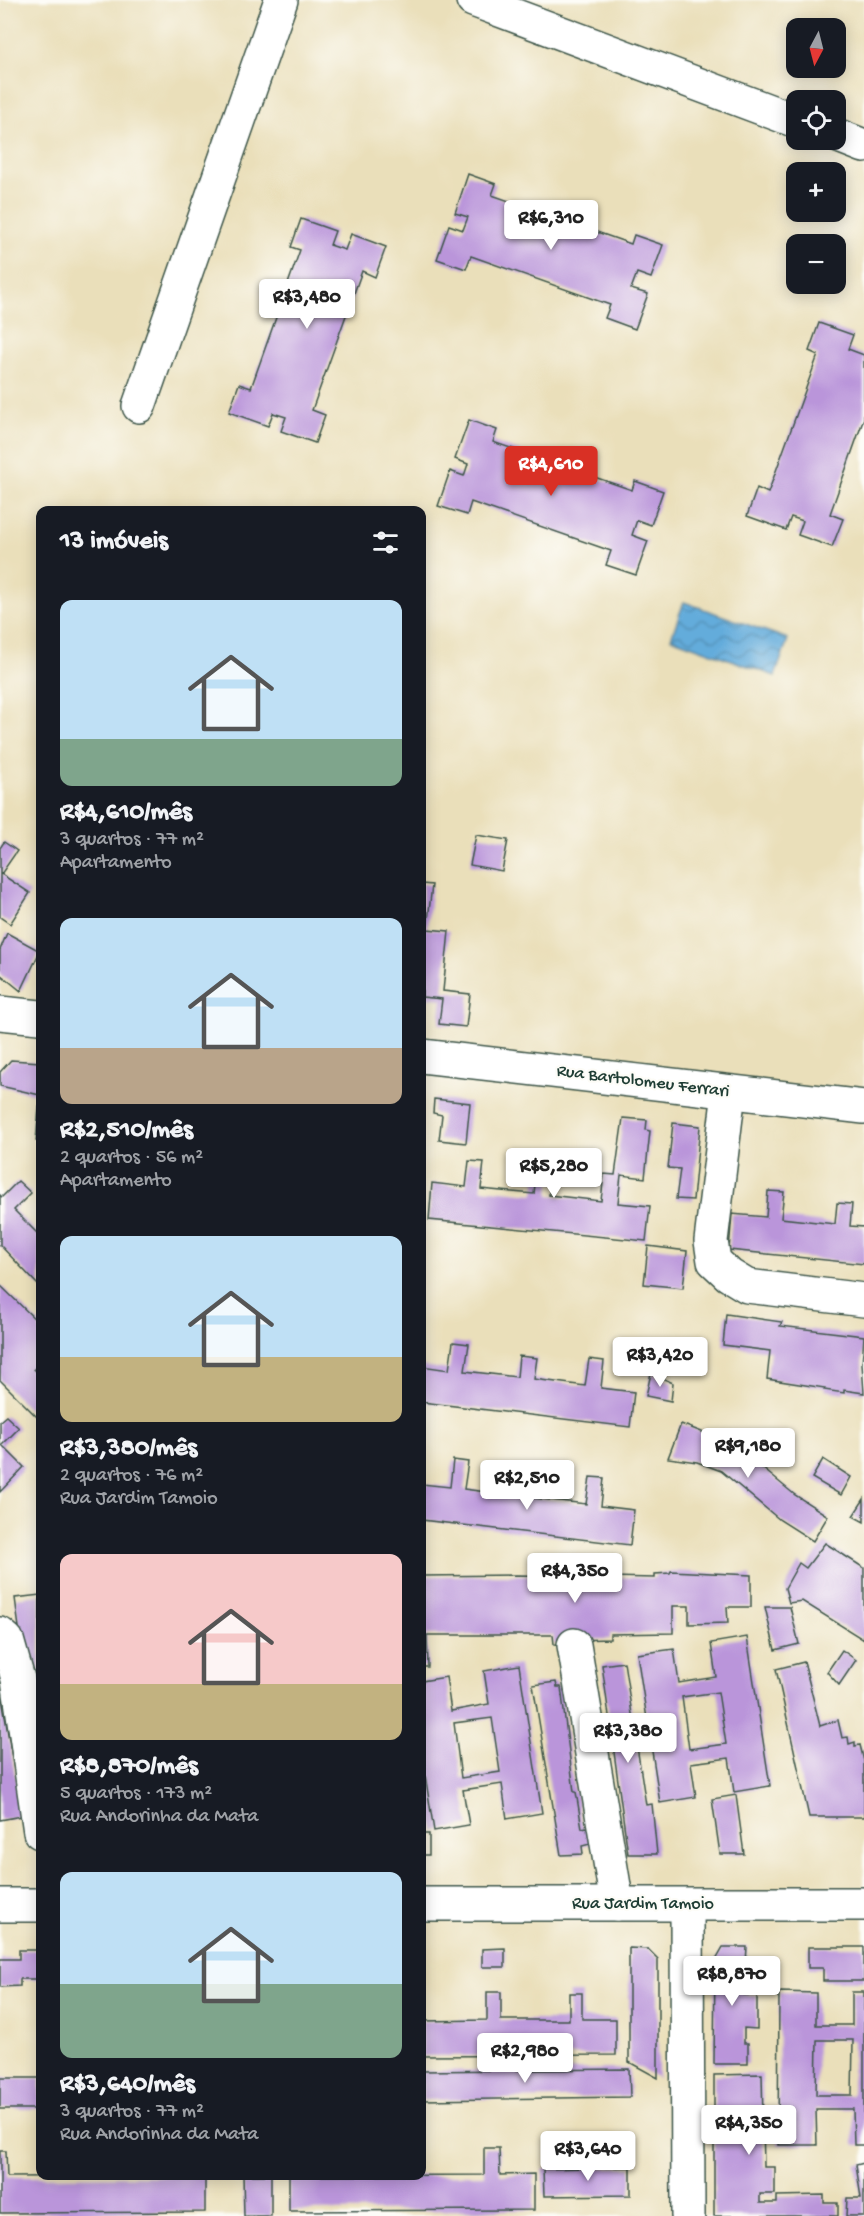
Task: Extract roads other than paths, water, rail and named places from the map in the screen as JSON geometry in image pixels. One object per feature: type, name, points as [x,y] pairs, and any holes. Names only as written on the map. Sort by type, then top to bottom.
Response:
[{"type":"street","points":[[139,405],[281,0]]},
{"type":"street","points":[[473,0],[786,117]]},
{"type":"street","points":[[846,139],[864,146]]},
{"type":"street","points":[[0,1013],[36,1017]]},
{"type":"street","name":"Rua Bartolomeu Ferrari","points":[[426,1056],[864,1107]]},
{"type":"street","points":[[729,1092],[711,1241],[714,1261],[729,1275],[747,1286],[864,1300]]},
{"type":"street","points":[[0,1634],[7,1640],[18,1679],[36,1804]]},
{"type":"street","points":[[574,1645],[617,1904]]},
{"type":"street","name":"Rua Jardim Tamoio","points":[[426,1904],[864,1904]]},
{"type":"street","points":[[0,1905],[36,1905]]},
{"type":"street","points":[[687,1905],[688,2216]]},
{"type":"water","points":[[684,602],[788,639],[775,676],[671,638]]}]
